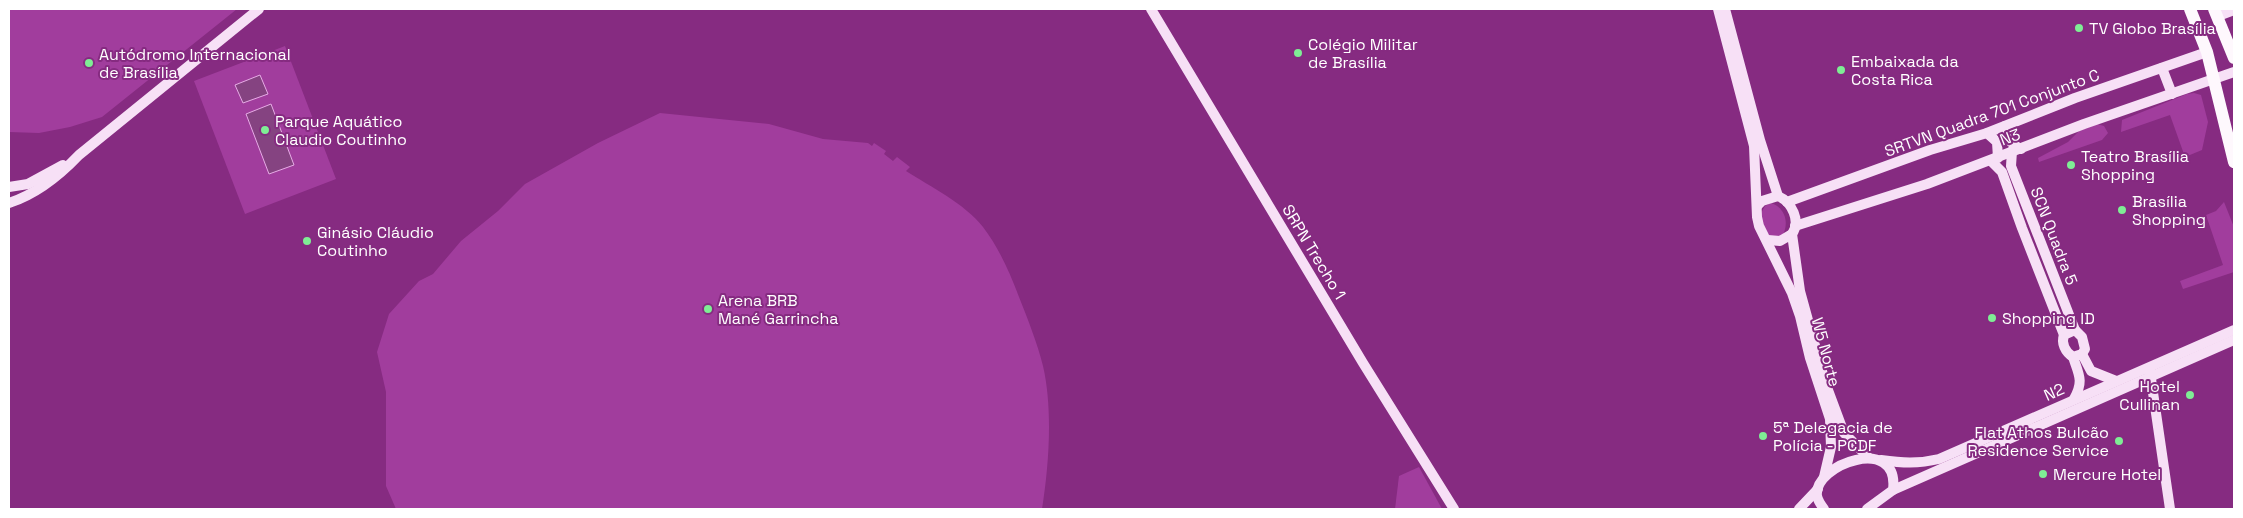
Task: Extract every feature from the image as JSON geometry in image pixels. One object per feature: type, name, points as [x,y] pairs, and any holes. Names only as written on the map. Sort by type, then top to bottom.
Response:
[{"type":"main road","points":[[9,202],[35,192],[52,181],[79,155],[259,9]]},
{"type":"main road","name":"SRPN Trecho 1","points":[[1151,9],[1363,364],[1454,509]]},
{"type":"main road","points":[[1718,9],[1754,146],[1759,226],[1768,240],[1780,241],[1794,230],[1795,217],[1787,202],[1778,196],[1760,140],[1725,9]]},
{"type":"main road","points":[[2190,9],[2207,52],[2234,162]]},
{"type":"main road","points":[[2234,10],[2216,12],[2234,58]]},
{"type":"main road","name":"SRTVN Quadra 701 Conjunto C","points":[[1787,202],[1930,150],[1987,133],[2075,98],[2207,52]]},
{"type":"main road","points":[[2162,68],[2172,94]]},
{"type":"main road","name":"N3","points":[[1794,230],[1927,184],[2084,124],[2234,72]]},
{"type":"main road","points":[[2005,126],[2007,138],[2017,150]]},
{"type":"main road","points":[[1987,133],[1997,142],[1994,159],[2002,172],[2064,335],[2063,345],[2068,354],[2077,355],[2091,371],[2116,381]]},
{"type":"main road","name":"SCN Quadra 5","points":[[2017,150],[2012,166],[2075,330]]},
{"type":"main road","points":[[9,187],[28,184],[79,155]]},
{"type":"main road","points":[[1757,206],[1762,201],[1778,196]]},
{"type":"main road","name":"W5 Norte","points":[[1794,230],[1800,291],[1825,382],[1844,433],[1868,457]]},
{"type":"main road","name":"W5 Norte","points":[[1768,240],[1800,316],[1810,358],[1830,419],[1831,447],[1824,477],[1818,489]]},
{"type":"main road","points":[[2064,335],[2075,330],[2079,332],[2084,345],[2077,355],[2081,388],[2074,399]]},
{"type":"main road","name":"N2","points":[[1870,509],[1892,490],[2150,372],[2234,330]]},
{"type":"main road","name":"N2","points":[[1868,457],[1904,464],[1920,464],[1938,459],[2116,381],[2150,372],[2234,340]]},
{"type":"main road","points":[[2150,372],[2170,509]]},
{"type":"main road","points":[[1824,477],[1835,468],[1868,457]]},
{"type":"main road","points":[[1882,460],[1893,478],[1892,490]]},
{"type":"main road","points":[[1799,509],[1818,489]]},
{"type":"main road","points":[[1818,489],[1817,496],[1824,509]]},
{"type":"shaded area","name":"Autódromo Internacional de Brasília","points":[[9,9],[237,9],[102,117],[70,127],[39,133],[9,132]]},
{"type":"shaded area","name":"Parque Aquático Claudio Coutinho","points":[[285,46],[336,179],[245,214],[194,81]]},
{"type":"shaded area","points":[[260,75],[268,94],[243,103],[235,85]]},
{"type":"shaded area","points":[[2187,94],[2201,95],[2208,122],[2202,150],[2185,157],[2170,115],[2121,132],[2122,120]]},
{"type":"shaded area","points":[[271,104],[294,165],[269,174],[246,114]]},
{"type":"shaded area","name":"Arena BRB Mané Garrincha","points":[[660,113],[769,124],[823,139],[868,143],[872,146],[874,143],[886,151],[884,154],[893,161],[897,157],[910,167],[906,171],[947,196],[975,218],[994,243],[1008,270],[1032,331],[1043,366],[1048,400],[1049,437],[1047,474],[1042,509],[396,509],[386,486],[386,392],[377,352],[389,314],[419,281],[433,274],[461,241],[498,211],[525,184],[598,143]]},
{"type":"shaded area","points":[[2097,124],[2104,126],[2108,133],[2102,140],[2039,162],[2038,158],[2068,142],[2079,131]]},
{"type":"shaded area","points":[[2224,202],[2234,227],[2234,272],[2183,289],[2180,281],[2223,265],[2206,215],[2216,211]]},
{"type":"shaded area","points":[[1771,203],[1780,209],[1785,218],[1784,233],[1781,238],[1774,239],[1766,234],[1760,215],[1765,206]]},
{"type":"shaded area","points":[[1419,467],[1442,509],[1395,509],[1399,476]]},
{"type":"place","name":"TV Globo Brasília","points":[[2079,28]]},
{"type":"place","name":"Colégio Militar de Brasília","points":[[1298,53]]},
{"type":"place","name":"Autódromo Internacional de Brasília","points":[[89,63]]},
{"type":"place","name":"Embaixada da Costa Rica","points":[[1841,70]]},
{"type":"place","name":"Parque Aquático Claudio Coutinho","points":[[265,130]]},
{"type":"place","name":"Teatro Brasília Shopping","points":[[2071,165]]},
{"type":"place","name":"Brasília Shopping","points":[[2122,210]]},
{"type":"place","name":"Ginásio Cláudio Coutinho","points":[[307,241]]},
{"type":"place","name":"Arena BRB Mané Garrincha","points":[[708,309]]},
{"type":"place","name":"Shopping ID","points":[[1992,318]]},
{"type":"place","name":"Hotel Cullinan","points":[[2190,395]]},
{"type":"place","name":"5ª Delegacia de Polícia - PCDF","points":[[1763,436]]},
{"type":"place","name":"Flat Athos Bulcão Residence Service","points":[[2119,441]]},
{"type":"place","name":"Mercure Hotel","points":[[2043,474]]}]
